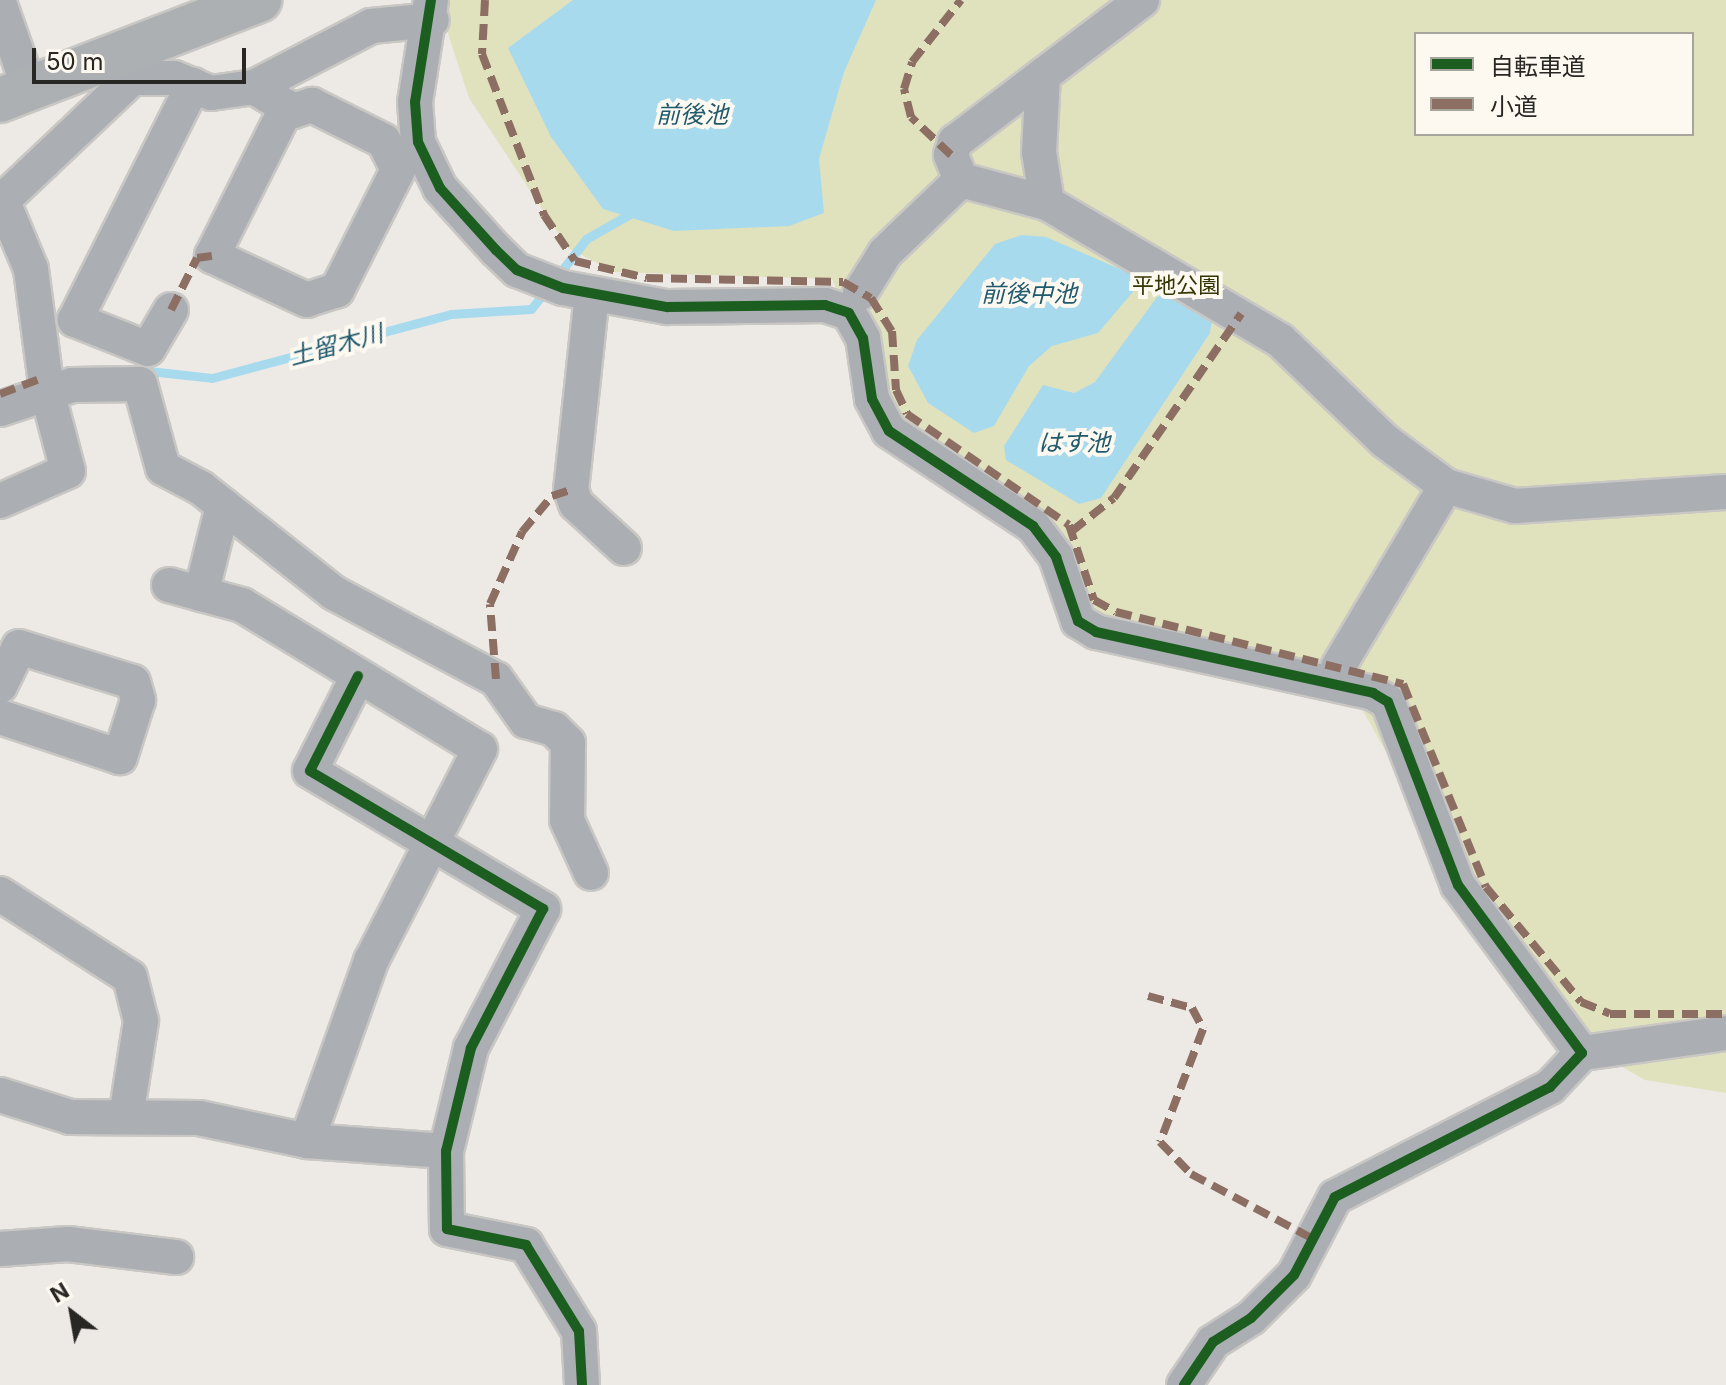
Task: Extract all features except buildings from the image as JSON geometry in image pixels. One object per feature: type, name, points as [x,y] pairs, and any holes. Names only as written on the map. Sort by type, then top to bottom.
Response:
[{"type":"main road","points":[[14,94],[259,0]]},
{"type":"street","points":[[961,180],[951,155],[955,142],[1142,0]]},
{"type":"street","points":[[0,5],[14,94]]},
{"type":"street","points":[[0,501],[68,471],[47,391],[31,269],[1,203],[132,78],[193,85],[211,93],[254,87],[371,26],[432,10],[415,102],[422,155],[440,188],[496,250],[565,287],[667,307],[825,305],[849,313],[863,338],[872,399],[889,431],[1033,526],[1056,557],[1078,621],[1096,632],[1373,693],[1388,702],[1458,885],[1582,1053]]},
{"type":"street","points":[[1043,75],[1039,152],[1047,203]]},
{"type":"street","points":[[171,310],[148,349],[75,320],[193,85]]},
{"type":"street","points":[[254,87],[287,107],[312,105],[384,141],[398,170],[337,290],[307,300],[212,256],[287,107]]},
{"type":"street","points":[[961,180],[1047,203],[1280,340],[1385,441],[1446,486],[1515,506],[1726,492]]},
{"type":"street","points":[[860,293],[885,253],[961,180]]},
{"type":"street","points":[[565,287],[571,490],[576,504],[624,548]]},
{"type":"street","points":[[0,409],[47,391],[140,384],[163,468],[223,506],[334,593],[496,679],[526,721],[561,736],[573,761],[572,844],[591,873]]},
{"type":"street","points":[[1338,667],[1446,486]]},
{"type":"street","points":[[201,594],[223,506]]},
{"type":"street","points":[[169,585],[242,605],[480,749],[371,961],[307,1141]]},
{"type":"street","points":[[0,686],[19,647],[133,682],[138,700],[120,757],[0,717]]},
{"type":"street","points":[[358,676],[310,771],[543,909],[471,1048],[446,1151],[447,1229],[526,1245],[579,1331],[582,1385]]},
{"type":"street","points":[[0,894],[130,977],[141,1021],[126,1117]]},
{"type":"street","points":[[1184,1385],[1213,1342],[1251,1318],[1294,1275],[1335,1197],[1550,1087],[1582,1053],[1726,1033]]},
{"type":"street","points":[[0,1095],[70,1117],[199,1118],[307,1141],[446,1151]]},
{"type":"street","points":[[0,1249],[68,1244],[176,1257]]},
{"type":"green space","name":"平地公園","points":[[437,0],[1726,0],[1726,1093],[1645,1080],[1577,1041],[1491,938],[1350,688],[1141,639],[1078,601],[1027,530],[904,439],[832,279],[615,272],[568,248],[469,98]]},
{"type":"water","name":"前後池","points":[[573,0],[876,0],[844,72],[819,159],[824,213],[789,226],[674,231],[603,209],[551,137],[508,48]]},
{"type":"water","name":"前後中池","points":[[1022,235],[1046,237],[1136,276],[1138,286],[1098,333],[1052,346],[1029,366],[994,426],[974,433],[928,403],[908,366],[917,340],[995,244]]},
{"type":"water","name":"はす池","points":[[1177,288],[1213,312],[1210,333],[1101,498],[1079,504],[1006,460],[1004,446],[1043,385],[1074,393],[1095,382],[1157,297]]},
{"type":"waterway","name":"土留木川","points":[[556,278],[586,239],[635,211]]},
{"type":"waterway","name":"土留木川","points":[[140,370],[212,378],[451,314],[531,309],[547,289]]},
{"type":"marked path","points":[[485,0],[482,54],[544,215],[575,261],[647,278],[843,282],[871,298],[892,331],[896,390],[907,414],[1069,525],[1094,600],[1116,612],[1403,684],[1486,887],[1581,1002],[1610,1014],[1726,1014]]},
{"type":"marked path","points":[[951,155],[911,117],[904,89],[912,62],[961,0]]},
{"type":"marked path","points":[[171,310],[197,258],[212,256]]},
{"type":"marked path","points":[[1072,531],[1114,498],[1241,314]]},
{"type":"marked path","points":[[0,394],[45,377]]},
{"type":"marked path","points":[[496,679],[490,604],[522,532],[552,496],[571,490]]},
{"type":"marked path","points":[[1148,996],[1192,1008],[1203,1029],[1160,1142],[1191,1174],[1313,1239]]},
{"type":"cycle path","points":[[431,0],[415,102],[418,142],[440,188],[517,270],[563,288],[667,307],[825,305],[849,313],[863,338],[872,399],[889,431],[1033,526],[1056,557],[1078,621],[1096,632],[1373,693],[1388,702],[1458,885],[1582,1053],[1550,1087],[1335,1197],[1294,1275],[1251,1318],[1213,1342],[1184,1385]]},
{"type":"cycle path","points":[[358,676],[310,771],[543,909],[471,1048],[446,1151],[447,1229],[526,1245],[579,1331],[582,1385]]}]
